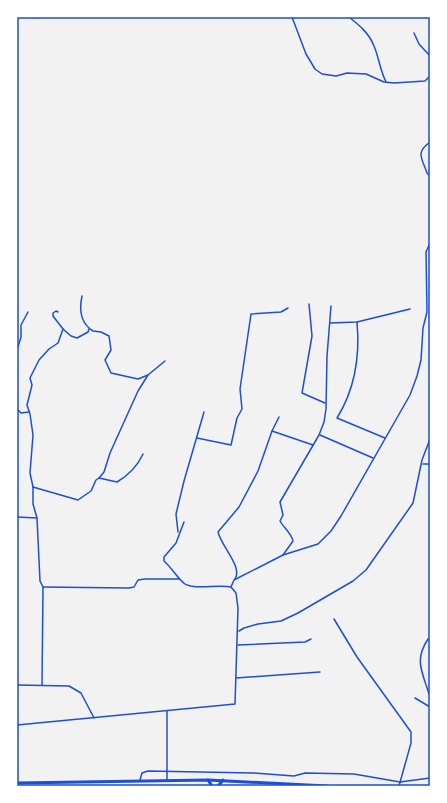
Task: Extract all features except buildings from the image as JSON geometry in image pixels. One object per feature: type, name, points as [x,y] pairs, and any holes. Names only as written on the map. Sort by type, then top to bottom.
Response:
[{"type":"highway","points":[[208,780],[212,786]]},
{"type":"highway","points":[[17,783],[223,780],[327,786]]},
{"type":"highway","points":[[218,786],[223,780]]},
{"type":"street","points":[[292,17],[306,54],[315,70],[327,76],[351,73],[366,74],[386,82],[425,81],[430,76]]},
{"type":"street","points":[[349,17],[365,31],[372,40],[380,69],[386,82]]},
{"type":"street","points":[[414,33],[419,44],[430,56]]},
{"type":"street","points":[[430,142],[422,148],[420,152],[430,176]]},
{"type":"street","points":[[430,185],[430,194]]},
{"type":"street","points":[[234,580],[283,555],[318,544],[341,516],[410,395],[417,376],[421,360],[423,328],[427,312],[426,252],[430,243]]},
{"type":"street","points":[[82,296],[80,314],[89,329],[110,336],[111,350],[105,360],[111,374],[138,379],[148,375],[165,362]]},
{"type":"street","points":[[309,304],[312,336],[302,394],[325,403]]},
{"type":"street","points":[[283,555],[293,541],[292,536],[285,530],[280,520],[283,515],[280,502],[319,435],[326,410],[325,403],[331,306]]},
{"type":"street","points":[[197,438],[231,445],[237,418],[242,409],[240,389],[251,314],[281,312],[288,308]]},
{"type":"street","points":[[329,323],[357,322],[410,309]]},
{"type":"street","points":[[58,312],[56,311],[53,313],[53,316],[63,329],[71,336],[77,338],[88,332],[89,329]]},
{"type":"street","points":[[17,350],[21,337],[21,325],[28,312]]},
{"type":"street","points":[[357,322],[357,362],[348,396],[337,418],[385,438]]},
{"type":"street","points":[[42,685],[43,587],[40,581],[37,518],[33,504],[33,487],[30,473],[33,435],[27,405],[32,385],[30,378],[44,353],[58,343],[63,329]]},
{"type":"street","points":[[33,487],[78,500],[91,491],[96,480],[104,472],[132,403],[148,375]]},
{"type":"street","points":[[17,409],[21,413],[29,412]]},
{"type":"street","points":[[178,534],[176,514],[204,412]]},
{"type":"street","points":[[231,587],[237,575],[236,566],[220,540],[218,532],[240,507],[258,471],[278,417]]},
{"type":"street","points":[[272,431],[313,445]]},
{"type":"street","points":[[319,435],[373,458]]},
{"type":"street","points":[[238,632],[244,628],[282,621],[298,614],[360,576],[366,570],[413,503],[430,439]]},
{"type":"street","points":[[99,478],[117,482],[122,480],[138,465],[143,454]]},
{"type":"street","points":[[423,464],[430,464]]},
{"type":"street","points":[[17,517],[37,518]]},
{"type":"street","points":[[17,725],[235,704],[238,645],[236,593],[231,587],[224,585],[192,586],[180,579],[171,567],[164,561],[164,557],[176,543],[178,534],[184,522]]},
{"type":"street","points":[[43,587],[130,588],[134,587],[138,580],[180,579]]},
{"type":"street","points":[[334,619],[357,657],[411,732],[411,743],[399,786]]},
{"type":"street","points":[[415,698],[430,706],[430,693],[419,661],[421,649],[428,638],[430,638]]},
{"type":"street","points":[[238,645],[305,642],[311,640]]},
{"type":"street","points":[[236,678],[320,672]]},
{"type":"street","points":[[17,685],[69,686],[81,693],[94,718]]},
{"type":"street","points":[[167,711],[167,781]]},
{"type":"street","points":[[140,782],[141,775],[145,771],[253,772],[294,776],[305,773],[354,774],[400,782],[409,782],[419,778],[430,778]]},
{"type":"waterway","points":[[26,17],[39,19]]}]
